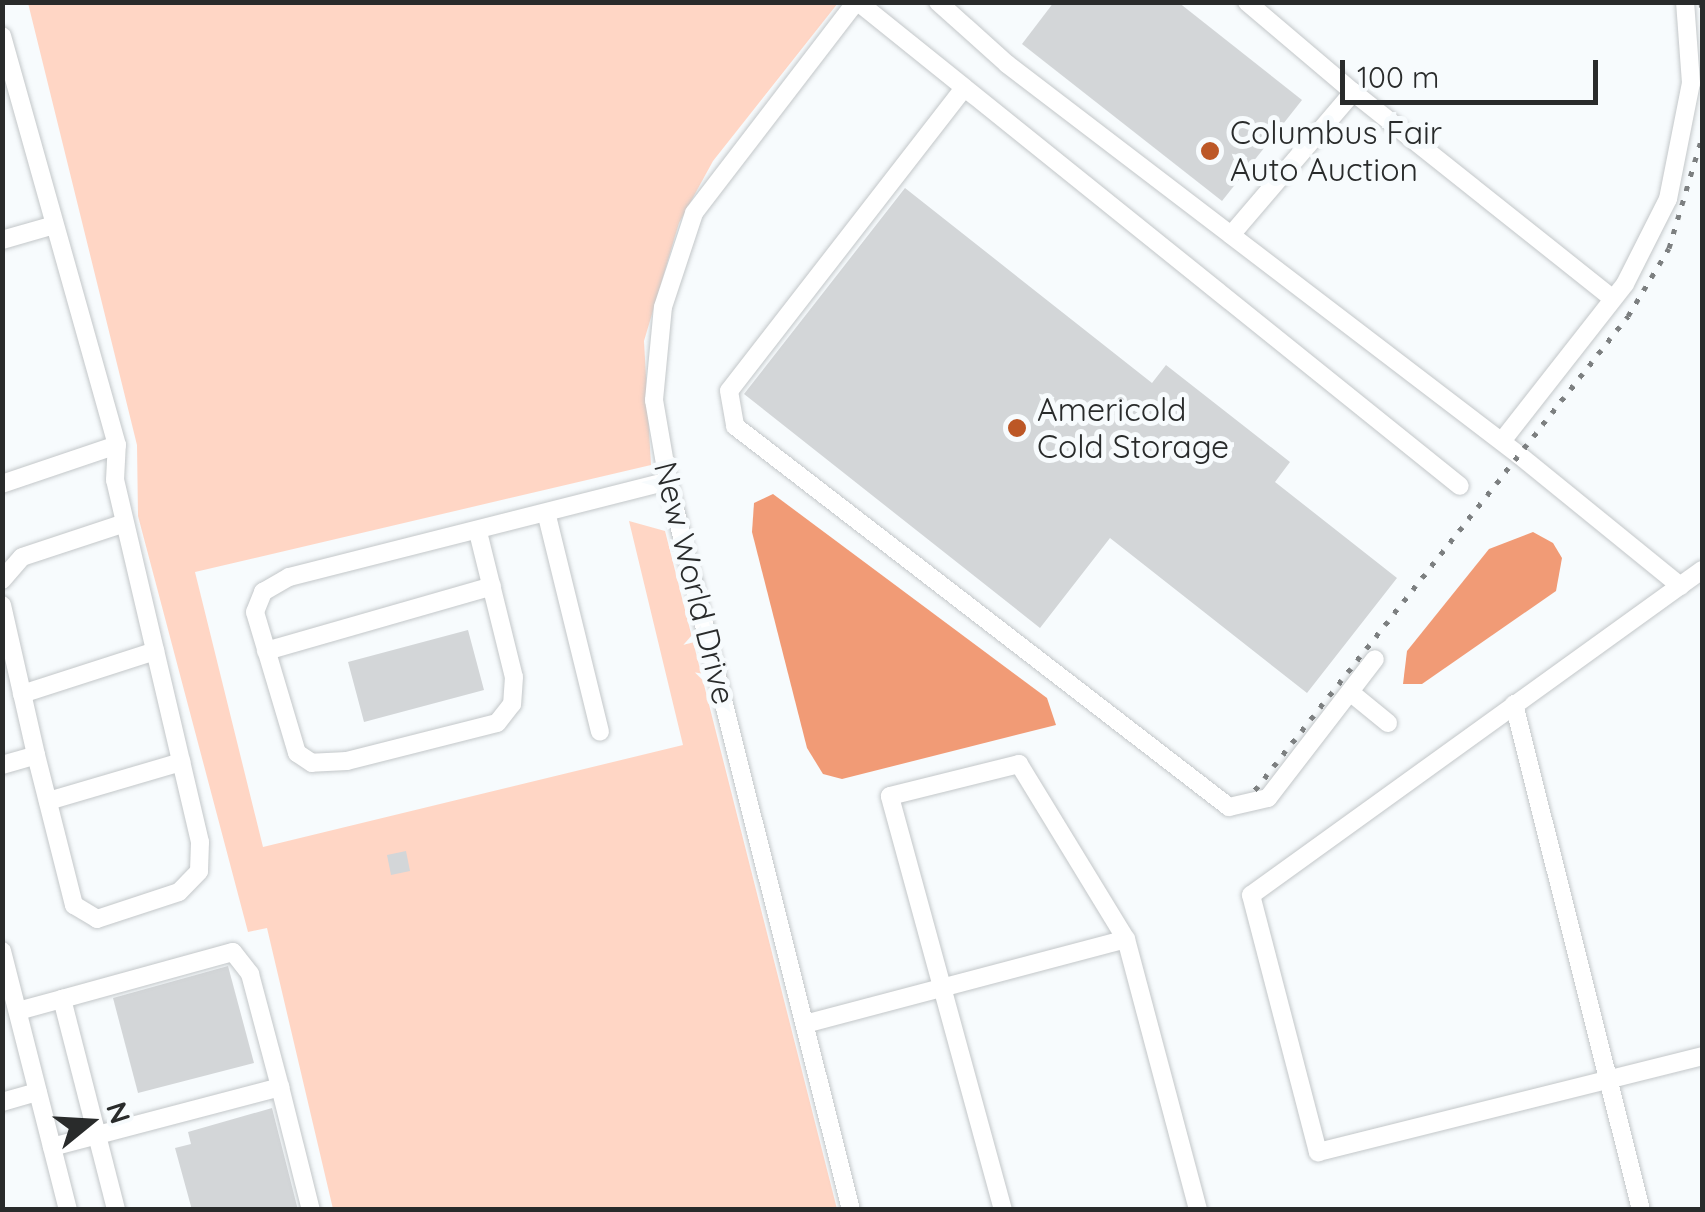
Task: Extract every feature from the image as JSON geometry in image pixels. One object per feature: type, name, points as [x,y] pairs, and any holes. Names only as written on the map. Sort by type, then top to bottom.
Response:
[{"type":"street","points":[[857,2],[1460,486]]},
{"type":"street","name":"New World Drive","points":[[851,1210],[668,481],[654,381],[676,258],[718,175],[857,2]]},
{"type":"street","points":[[938,2],[959,9],[1232,235],[1502,441],[1680,586]]},
{"type":"street","points":[[1247,2],[1352,92],[1612,299]]},
{"type":"street","points":[[1502,441],[1648,247],[1681,150],[1690,83],[1685,2]]},
{"type":"street","points":[[2,36],[118,445],[115,480],[200,842],[199,870],[179,892],[96,919],[74,905],[2,605]]},
{"type":"street","points":[[964,88],[729,390],[735,426],[1228,807],[1268,798],[1375,659]]},
{"type":"street","points":[[1232,235],[1352,92]]},
{"type":"street","points":[[2,240],[54,224]]},
{"type":"street","points":[[2,484],[118,445]]},
{"type":"street","points":[[478,532],[514,676],[512,704],[497,723],[346,761],[312,763],[297,753],[254,612],[263,592],[289,577],[478,532],[547,516],[668,481]]},
{"type":"street","points":[[547,516],[600,732]]},
{"type":"street","points":[[2,580],[22,557],[125,523]]},
{"type":"street","points":[[1702,570],[1251,895],[1318,1152],[1702,1056]]},
{"type":"street","points":[[266,650],[492,586]]},
{"type":"street","points":[[22,694],[155,651]]},
{"type":"street","points":[[1350,692],[1388,723]]},
{"type":"street","points":[[1514,704],[1641,1210]]},
{"type":"street","points":[[2,765],[36,754]]},
{"type":"street","points":[[48,801],[181,762]]},
{"type":"street","points":[[1004,1210],[890,796],[1019,764],[1126,939],[1198,1210]]},
{"type":"street","points":[[805,1024],[1126,939]]},
{"type":"street","points":[[18,1011],[233,952],[250,974],[311,1210]]},
{"type":"street","points":[[4,962],[66,1209]]},
{"type":"street","points":[[62,999],[116,1210]]},
{"type":"street","points":[[52,1147],[280,1087]]},
{"type":"street","points":[[2,1102],[38,1092]]},
{"type":"shaded area","points":[[28,3],[838,3],[713,161],[679,223],[644,341],[651,465],[195,572],[263,847],[683,745],[629,521],[665,531],[837,1209],[333,1209],[267,928],[248,932],[138,516],[137,445]]},
{"type":"shaded area","points":[[773,494],[1047,698],[1056,725],[842,779],[823,774],[807,748],[752,532],[754,503]]},
{"type":"shaded area","points":[[1533,532],[1553,543],[1562,558],[1556,591],[1422,684],[1403,684],[1407,651],[1489,549]]},
{"type":"building","name":"Columbus Fair Auto Auction","points":[[1054,2],[1178,2],[1302,100],[1222,201],[1022,44]]},
{"type":"building","name":"Americold Cold Storage","points":[[905,188],[1152,383],[1166,365],[1290,462],[1275,482],[1397,578],[1307,693],[1110,538],[1040,628],[744,394]]},
{"type":"building","points":[[468,630],[484,690],[364,722],[348,662]]},
{"type":"building","points":[[406,851],[410,871],[391,875],[387,855]]},
{"type":"building","points":[[228,966],[254,1063],[138,1093],[113,998]]},
{"type":"building","points":[[272,1108],[298,1210],[192,1210],[175,1148],[191,1144],[188,1132]]},
{"type":"railway","points":[[1701,2],[1702,11]]},
{"type":"railway","points":[[1255,790],[1628,316],[1669,248],[1702,137]]},
{"type":"place","name":"Columbus Fair Auto Auction","points":[[1210,151]]},
{"type":"place","name":"Americold Cold Storage","points":[[1017,428]]}]
